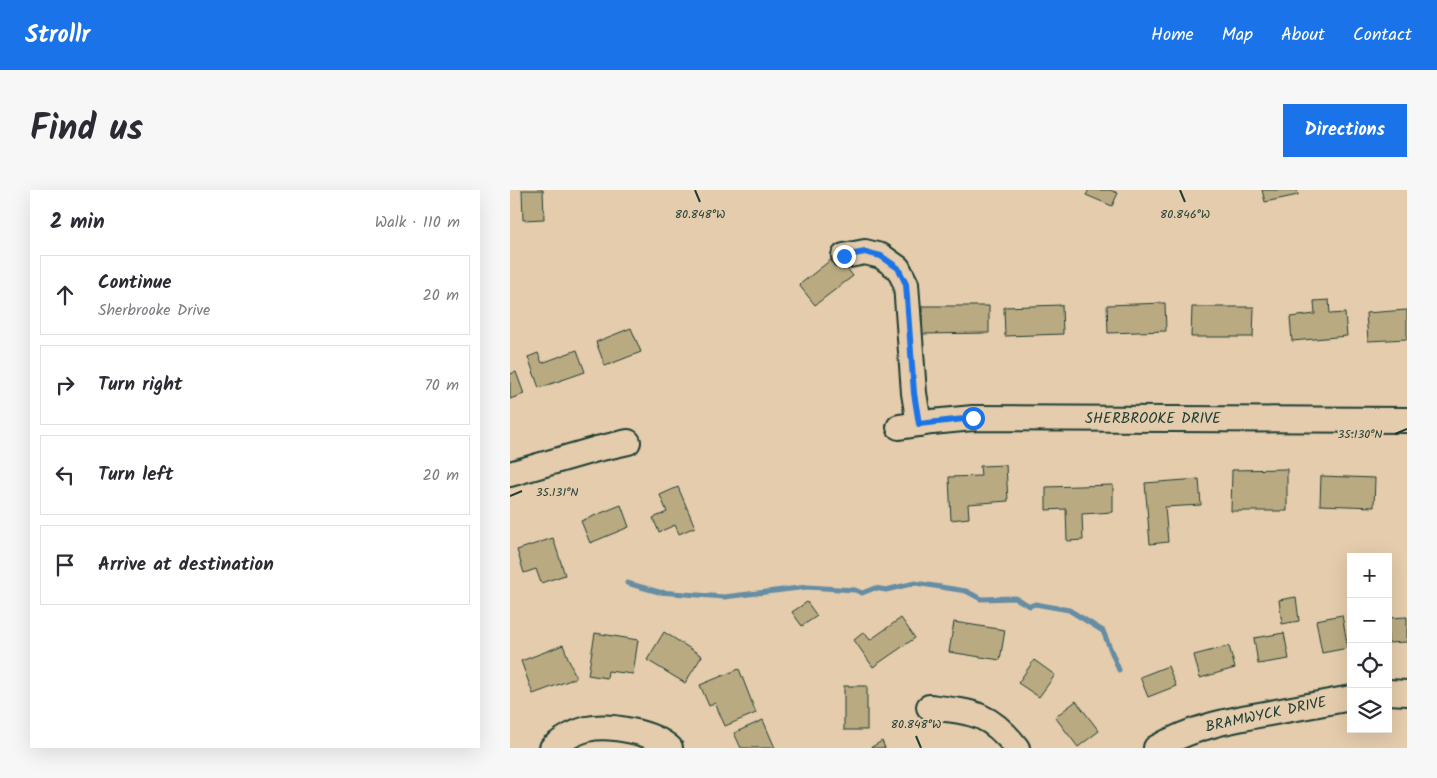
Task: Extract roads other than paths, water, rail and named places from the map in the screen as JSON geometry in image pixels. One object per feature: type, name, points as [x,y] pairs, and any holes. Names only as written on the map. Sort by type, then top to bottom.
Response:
[{"type":"street","name":"SHERBROOKE DRIVE","points":[[844,256],[865,252],[881,256],[898,268],[906,284],[914,393],[909,426],[973,418],[1407,420]]},
{"type":"street","points":[[510,474],[628,442]]},
{"type":"street","points":[[1392,692],[1407,693]]},
{"type":"street","name":"BRAMWYCK DRIVE","points":[[1156,748],[1182,735],[1210,725],[1347,699]]},
{"type":"street","points":[[930,707],[967,712],[985,718],[1001,729],[1017,748]]},
{"type":"street","points":[[552,748],[559,742],[587,729],[608,727],[651,737],[670,748]]},
{"type":"waterway","points":[[627,583],[659,592],[724,597],[807,587],[855,590],[862,593],[875,588],[886,590],[915,583],[966,591],[981,599],[1015,598],[1030,606],[1035,604],[1069,610],[1103,631],[1119,670]]}]
